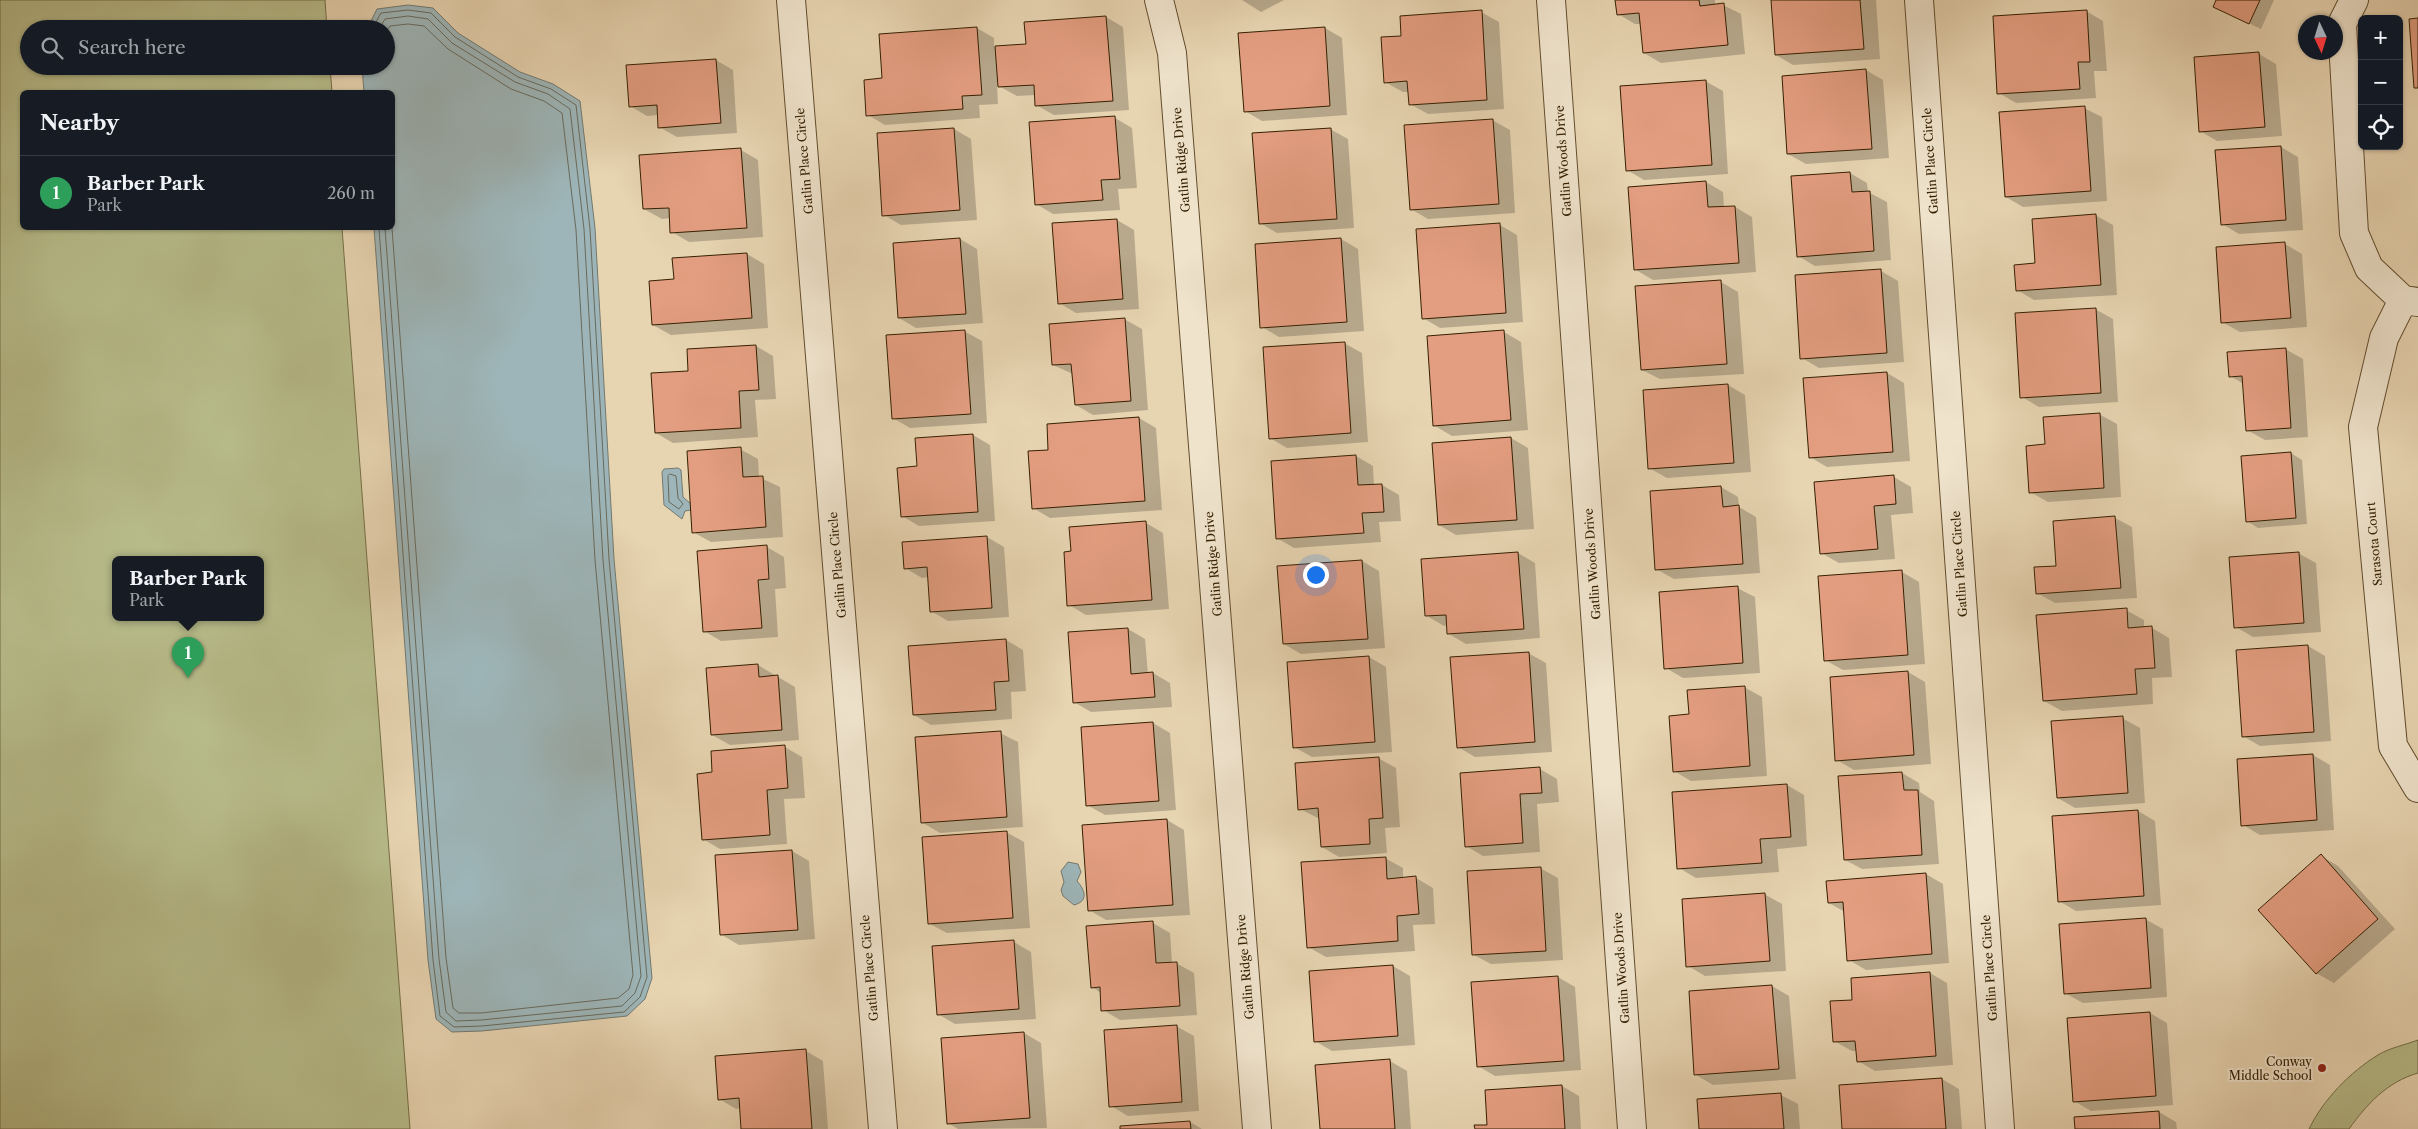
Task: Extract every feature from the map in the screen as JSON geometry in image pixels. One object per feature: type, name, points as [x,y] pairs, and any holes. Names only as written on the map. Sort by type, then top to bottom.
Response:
[{"type":"street","name":"Gatlin Place Circle","points":[[790,0],[883,1129]]},
{"type":"street","name":"Gatlin Ridge Drive","points":[[1159,0],[1172,53],[1258,1129]]},
{"type":"street","name":"Gatlin Woods Drive","points":[[1551,0],[1632,1129]]},
{"type":"street","name":"Gatlin Place Circle","points":[[1919,0],[2000,1129]]},
{"type":"street","points":[[2354,0],[2342,24],[2354,233],[2369,268],[2410,301]]},
{"type":"street","name":"Sarasota Court","points":[[2410,301],[2384,338],[2363,428],[2393,746],[2418,788]]},
{"type":"green space","points":[[0,0],[325,0],[326,20],[20,20],[20,75],[331,75],[332,90],[20,90],[20,230],[342,230],[410,1129],[0,1129]]},
{"type":"green space","points":[[2418,1040],[2418,1073],[2387,1088],[2363,1111],[2349,1129],[2309,1129],[2330,1097],[2357,1070],[2392,1048]]},
{"type":"water","points":[[408,5],[433,8],[458,33],[520,72],[553,84],[580,101],[595,228],[614,559],[652,978],[645,999],[627,1016],[482,1031],[452,1032],[436,1019],[428,960],[374,230],[395,230],[395,90],[364,90],[363,75],[395,75],[395,20],[372,20],[377,9]]},
{"type":"water","points":[[678,468],[681,470],[683,497],[691,504],[691,510],[685,511],[682,519],[664,505],[662,472],[664,469]]},
{"type":"water","points":[[1068,862],[1078,864],[1081,872],[1077,881],[1084,891],[1082,901],[1074,905],[1063,896],[1061,890],[1064,882],[1061,871]]},
{"type":"building","points":[[1615,0],[1699,0],[1700,6],[1724,3],[1728,45],[1643,53],[1639,13],[1617,15]]},
{"type":"building","points":[[1771,0],[1860,0],[1864,49],[1775,55]]},
{"type":"building","points":[[2216,0],[2260,0],[2249,24],[2213,7]]},
{"type":"building","points":[[1482,10],[1487,100],[1409,105],[1407,81],[1384,83],[1381,37],[1401,36],[1400,16]]},
{"type":"building","points":[[2087,10],[2090,62],[2078,62],[2080,89],[1997,94],[1993,16]]},
{"type":"building","points":[[1106,16],[1113,101],[1035,106],[1034,85],[998,87],[995,46],[1026,44],[1024,22]]},
{"type":"building","points":[[2418,18],[2418,88],[2414,88],[2409,19]]},
{"type":"building","points":[[977,27],[982,95],[962,96],[963,109],[866,116],[864,80],[882,78],[879,34]]},
{"type":"building","points":[[1325,27],[1330,106],[1244,112],[1238,33]]},
{"type":"building","points":[[2259,52],[2265,127],[2199,132],[2194,57]]},
{"type":"building","points":[[716,59],[721,123],[658,128],[657,105],[629,107],[626,65]]},
{"type":"building","points":[[1866,69],[1872,149],[1787,154],[1782,76]]},
{"type":"building","points":[[1706,80],[1712,165],[1626,171],[1620,86]]},
{"type":"building","points":[[2085,106],[2091,191],[2005,197],[1999,112]]},
{"type":"building","points":[[1115,116],[1120,179],[1101,180],[1103,200],[1035,205],[1029,122]]},
{"type":"building","points":[[1493,119],[1499,204],[1410,210],[1404,125]]},
{"type":"building","points":[[954,128],[960,210],[882,216],[877,133]]},
{"type":"building","points":[[1331,128],[1337,219],[1259,224],[1252,133]]},
{"type":"building","points":[[2281,146],[2286,220],[2221,225],[2215,150]]},
{"type":"building","points":[[741,148],[747,228],[670,233],[669,208],[643,209],[639,155]]},
{"type":"building","points":[[1850,172],[1852,192],[1870,191],[1874,251],[1797,257],[1791,176]]},
{"type":"building","points":[[1706,181],[1708,207],[1735,206],[1739,263],[1634,270],[1628,187]]},
{"type":"building","points":[[2096,214],[2101,285],[2016,291],[2014,265],[2035,263],[2032,219]]},
{"type":"building","points":[[1117,219],[1123,299],[1058,304],[1052,223]]},
{"type":"building","points":[[1500,223],[1506,313],[1422,319],[1416,229]]},
{"type":"building","points":[[960,238],[966,314],[898,318],[893,243]]},
{"type":"building","points":[[1341,238],[1347,322],[1260,328],[1255,244]]},
{"type":"building","points":[[2285,242],[2291,318],[2221,323],[2216,247]]},
{"type":"building","points":[[747,253],[752,318],[652,325],[649,281],[674,279],[672,258]]},
{"type":"building","points":[[1881,269],[1887,353],[1800,359],[1795,275]]},
{"type":"building","points":[[1721,280],[1727,364],[1641,370],[1635,286]]},
{"type":"building","points":[[2096,308],[2101,393],[2020,398],[2015,313]]},
{"type":"building","points":[[1125,318],[1131,401],[1075,405],[1071,364],[1052,365],[1049,324]]},
{"type":"building","points":[[965,330],[971,414],[892,419],[886,335]]},
{"type":"building","points":[[1504,330],[1511,420],[1433,426],[1427,336]]},
{"type":"building","points":[[1345,342],[1351,433],[1269,439],[1263,347]]},
{"type":"building","points":[[756,345],[759,390],[739,391],[741,428],[655,433],[651,373],[688,371],[687,349]]},
{"type":"building","points":[[2286,348],[2291,428],[2246,431],[2242,376],[2229,377],[2227,352]]},
{"type":"building","points":[[1887,372],[1893,452],[1809,458],[1803,378]]},
{"type":"building","points":[[1728,384],[1734,463],[1648,469],[1643,390]]},
{"type":"building","points":[[2100,413],[2104,488],[2029,493],[2026,446],[2045,444],[2043,417]]},
{"type":"building","points":[[1139,417],[1145,501],[1032,509],[1028,451],[1048,450],[1047,424]]},
{"type":"building","points":[[973,434],[978,512],[901,517],[897,468],[917,466],[915,438]]},
{"type":"building","points":[[1511,437],[1517,520],[1438,525],[1432,443]]},
{"type":"building","points":[[741,447],[743,477],[763,476],[766,527],[692,533],[687,451]]},
{"type":"building","points":[[2291,452],[2296,518],[2246,522],[2241,456]]},
{"type":"building","points":[[1356,455],[1358,485],[1382,484],[1384,512],[1362,513],[1364,533],[1276,539],[1271,461]]},
{"type":"building","points":[[1894,475],[1896,504],[1874,506],[1878,549],[1820,554],[1814,482]]},
{"type":"building","points":[[1721,486],[1723,507],[1739,505],[1743,564],[1655,570],[1650,491]]},
{"type":"building","points":[[2115,516],[2121,588],[2036,594],[2034,567],[2056,566],[2053,521]]},
{"type":"building","points":[[1146,521],[1152,600],[1067,606],[1064,552],[1071,551],[1069,527]]},
{"type":"building","points":[[987,536],[992,608],[930,612],[927,567],[904,569],[902,542]]},
{"type":"building","points":[[767,545],[769,579],[758,580],[762,628],[703,632],[697,551]]},
{"type":"building","points":[[1518,552],[1524,629],[1447,634],[1446,615],[1425,616],[1421,559]]},
{"type":"building","points":[[2299,552],[2304,623],[2234,628],[2229,557]]},
{"type":"building","points":[[1362,560],[1368,639],[1283,644],[1277,566]]},
{"type":"building","points":[[1902,570],[1908,655],[1824,661],[1818,576]]},
{"type":"building","points":[[1738,586],[1743,663],[1664,669],[1659,592]]},
{"type":"building","points":[[2127,608],[2128,628],[2152,626],[2155,668],[2135,669],[2137,694],[2043,701],[2036,615]]},
{"type":"building","points":[[1128,628],[1131,674],[1153,672],[1155,697],[1073,703],[1068,632]]},
{"type":"building","points":[[1006,639],[1009,681],[994,682],[996,710],[913,715],[908,646]]},
{"type":"building","points":[[2308,645],[2314,732],[2242,737],[2236,650]]},
{"type":"building","points":[[1529,652],[1535,742],[1457,748],[1450,657]]},
{"type":"building","points":[[1369,656],[1375,742],[1293,748],[1287,662]]},
{"type":"building","points":[[758,664],[759,677],[778,675],[782,730],[711,735],[706,668]]},
{"type":"building","points":[[1908,671],[1914,755],[1835,761],[1830,677]]},
{"type":"building","points":[[1745,686],[1750,766],[1673,772],[1669,716],[1689,714],[1687,690]]},
{"type":"building","points":[[2123,716],[2128,793],[2057,798],[2051,721]]},
{"type":"building","points":[[1153,722],[1159,801],[1086,806],[1081,727]]},
{"type":"building","points":[[1001,731],[1007,817],[921,823],[915,737]]},
{"type":"building","points":[[785,745],[788,788],[767,790],[770,835],[702,840],[697,774],[712,772],[711,751]]},
{"type":"building","points":[[2313,754],[2317,820],[2241,826],[2237,759]]},
{"type":"building","points":[[1379,757],[1383,818],[1369,819],[1370,844],[1321,847],[1318,808],[1298,810],[1295,763]]},
{"type":"building","points":[[1540,767],[1542,793],[1520,794],[1523,843],[1465,847],[1460,773]]},
{"type":"building","points":[[1902,772],[1904,790],[1918,790],[1922,855],[1844,860],[1838,776]]},
{"type":"building","points":[[1787,784],[1791,837],[1760,839],[1762,863],[1677,869],[1672,792]]},
{"type":"building","points":[[2138,810],[2144,896],[2058,902],[2052,816]]},
{"type":"building","points":[[1167,819],[1173,905],[1088,911],[1082,825]]},
{"type":"building","points":[[1007,831],[1013,918],[928,924],[922,837]]},
{"type":"building","points":[[792,850],[798,930],[720,935],[715,855]]},
{"type":"building","points":[[2321,854],[2378,919],[2316,974],[2258,910]]},
{"type":"building","points":[[1386,857],[1387,879],[1416,876],[1419,914],[1397,916],[1398,941],[1307,948],[1301,862]]},
{"type":"building","points":[[1541,867],[1546,951],[1472,955],[1467,871]]},
{"type":"building","points":[[1926,873],[1932,954],[1847,961],[1843,902],[1828,903],[1826,881]]},
{"type":"building","points":[[1765,893],[1770,961],[1686,967],[1682,899]]},
{"type":"building","points":[[2146,918],[2151,988],[2064,994],[2059,924]]},
{"type":"building","points":[[1153,921],[1156,963],[1177,962],[1180,1006],[1101,1011],[1100,987],[1091,988],[1086,926]]},
{"type":"building","points":[[1014,940],[1019,1009],[937,1015],[932,946]]},
{"type":"building","points":[[1393,965],[1398,1036],[1314,1042],[1309,971]]},
{"type":"building","points":[[1930,972],[1936,1056],[1857,1062],[1855,1041],[1833,1042],[1830,1001],[1852,1000],[1851,978]]},
{"type":"building","points":[[1558,976],[1564,1061],[1477,1067],[1471,982]]},
{"type":"building","points":[[1772,985],[1779,1069],[1694,1075],[1689,991]]},
{"type":"building","points":[[2150,1012],[2156,1096],[2073,1102],[2067,1018]]},
{"type":"building","points":[[1177,1025],[1182,1102],[1109,1107],[1104,1030]]},
{"type":"building","points":[[1024,1032],[1030,1118],[947,1124],[941,1038]]},
{"type":"building","points":[[806,1049],[812,1129],[741,1129],[739,1098],[718,1100],[715,1056]]},
{"type":"building","points":[[1390,1059],[1395,1129],[1320,1129],[1315,1065]]},
{"type":"building","points":[[1942,1078],[1946,1129],[1842,1129],[1839,1085]]},
{"type":"building","points":[[1562,1085],[1565,1129],[1475,1129],[1474,1125],[1487,1125],[1485,1090]]},
{"type":"building","points":[[1781,1093],[1784,1129],[1699,1129],[1697,1099]]},
{"type":"building","points":[[2159,1111],[2160,1129],[2075,1129],[2074,1117]]},
{"type":"building","points":[[1190,1121],[1191,1129],[1120,1129],[1120,1126]]},
{"type":"place","name":"Barber Park","points":[[188,678]]},
{"type":"place","name":"Conway Middle School","points":[[2322,1068]]}]
